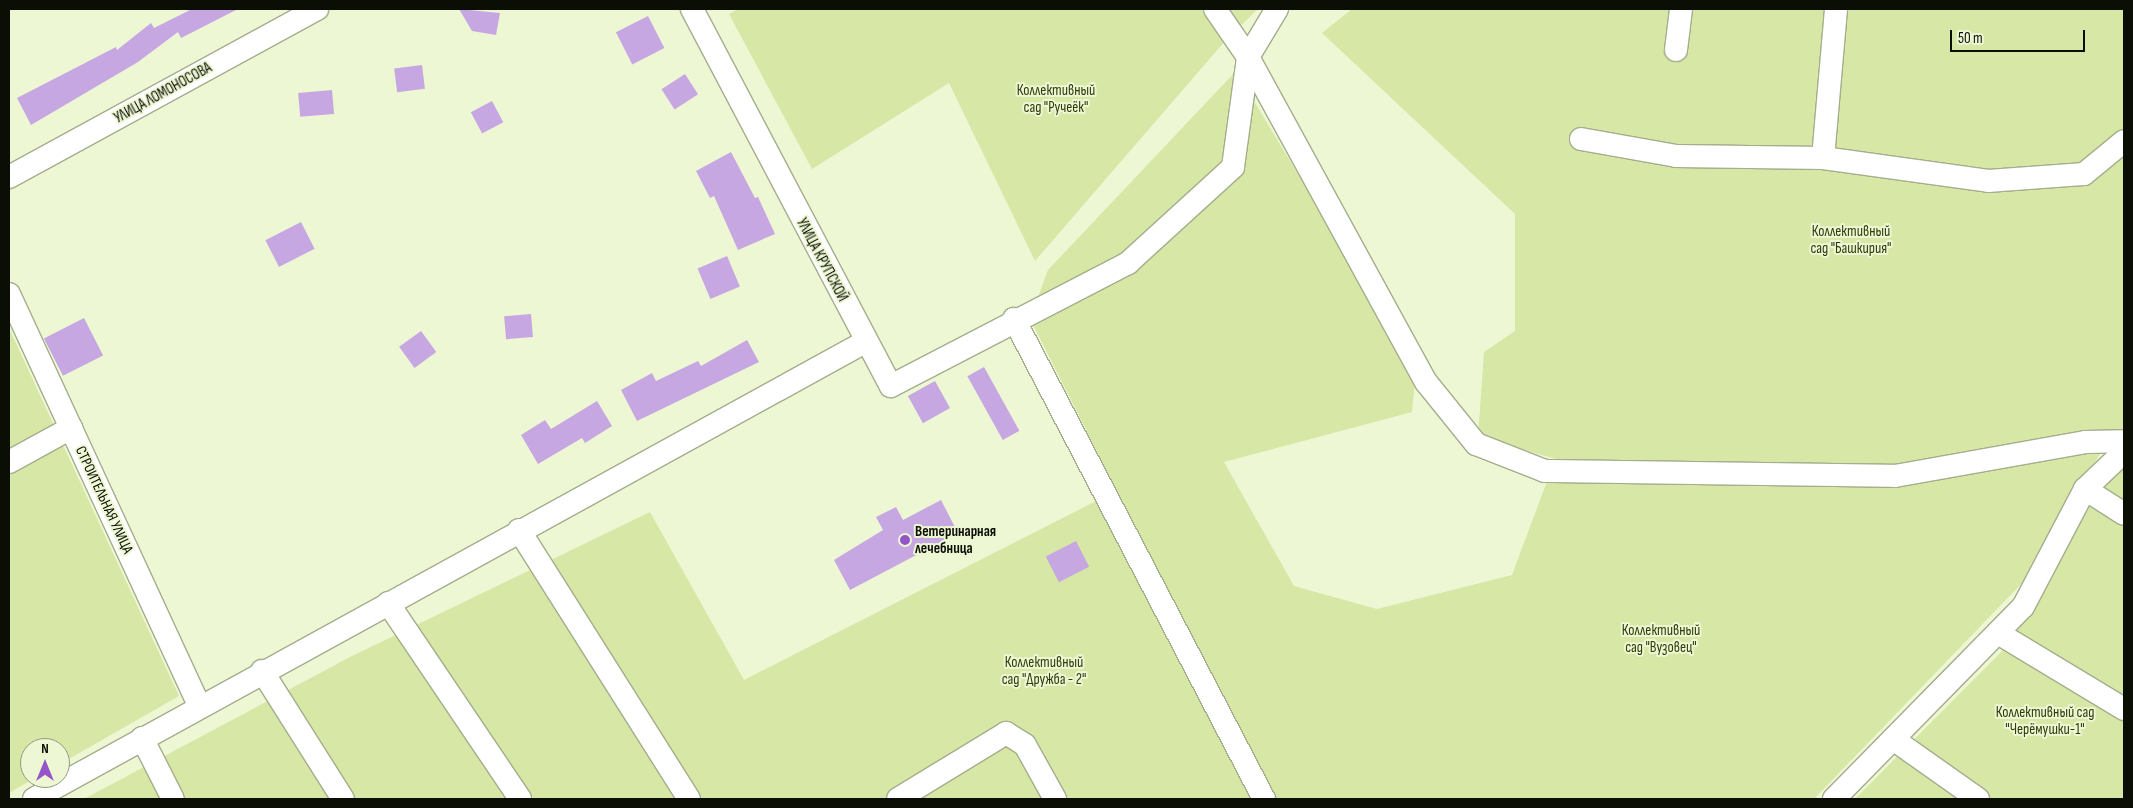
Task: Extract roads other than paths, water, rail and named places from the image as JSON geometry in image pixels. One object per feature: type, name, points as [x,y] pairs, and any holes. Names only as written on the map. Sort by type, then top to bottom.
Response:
[{"type":"street","name":"УЛИЦА ЛОМОНОСОВА","points":[[9,176],[318,9]]},
{"type":"street","name":"УЛИЦА КРУПСКОЙ","points":[[692,9],[865,342],[891,386],[1014,319]]},
{"type":"street","points":[[1215,9],[1248,57],[1426,382],[1476,444],[1545,471],[1895,476],[2085,442],[2124,441]]},
{"type":"street","points":[[1264,799],[1014,319],[1128,263],[1233,168],[1248,57],[1277,9]]},
{"type":"street","points":[[1676,50],[1681,9]]},
{"type":"street","points":[[1823,158],[1836,9]]},
{"type":"street","points":[[1581,139],[1676,156],[1823,158],[1988,181],[2084,174],[2124,141]]},
{"type":"street","name":"СТРОИТЕЛЬНАЯ УЛИЦА","points":[[9,294],[200,706]]},
{"type":"street","points":[[40,798],[262,671],[865,342]]},
{"type":"street","points":[[9,462],[71,428]]},
{"type":"street","points":[[1834,799],[2023,607],[2085,489],[2124,452]]},
{"type":"street","points":[[2085,489],[2124,514]]},
{"type":"street","points":[[519,530],[689,799]]},
{"type":"street","points":[[388,602],[520,799]]},
{"type":"street","points":[[1998,633],[2124,709]]},
{"type":"street","points":[[262,671],[342,799]]},
{"type":"street","points":[[898,799],[1006,733],[1025,746],[1055,799]]},
{"type":"street","points":[[142,738],[173,799]]},
{"type":"street","points":[[1893,739],[1978,799]]},
{"type":"place","name":"Ветеринарная лечебница","points":[[905,540]]},
{"type":"park label","name":"Коллективный сад \"Ручеёк\"","points":[[1056,98]]},
{"type":"park label","name":"Коллективный сад \"Башкирия\"","points":[[1851,240]]},
{"type":"park label","name":"Коллективный сад \"Вузовец\"","points":[[1661,638]]},
{"type":"park label","name":"Коллективный сад \"Дружба - 2\"","points":[[1044,670]]},
{"type":"park label","name":"Коллективный сад \"Черёмушки-1\"","points":[[2045,720]]}]
